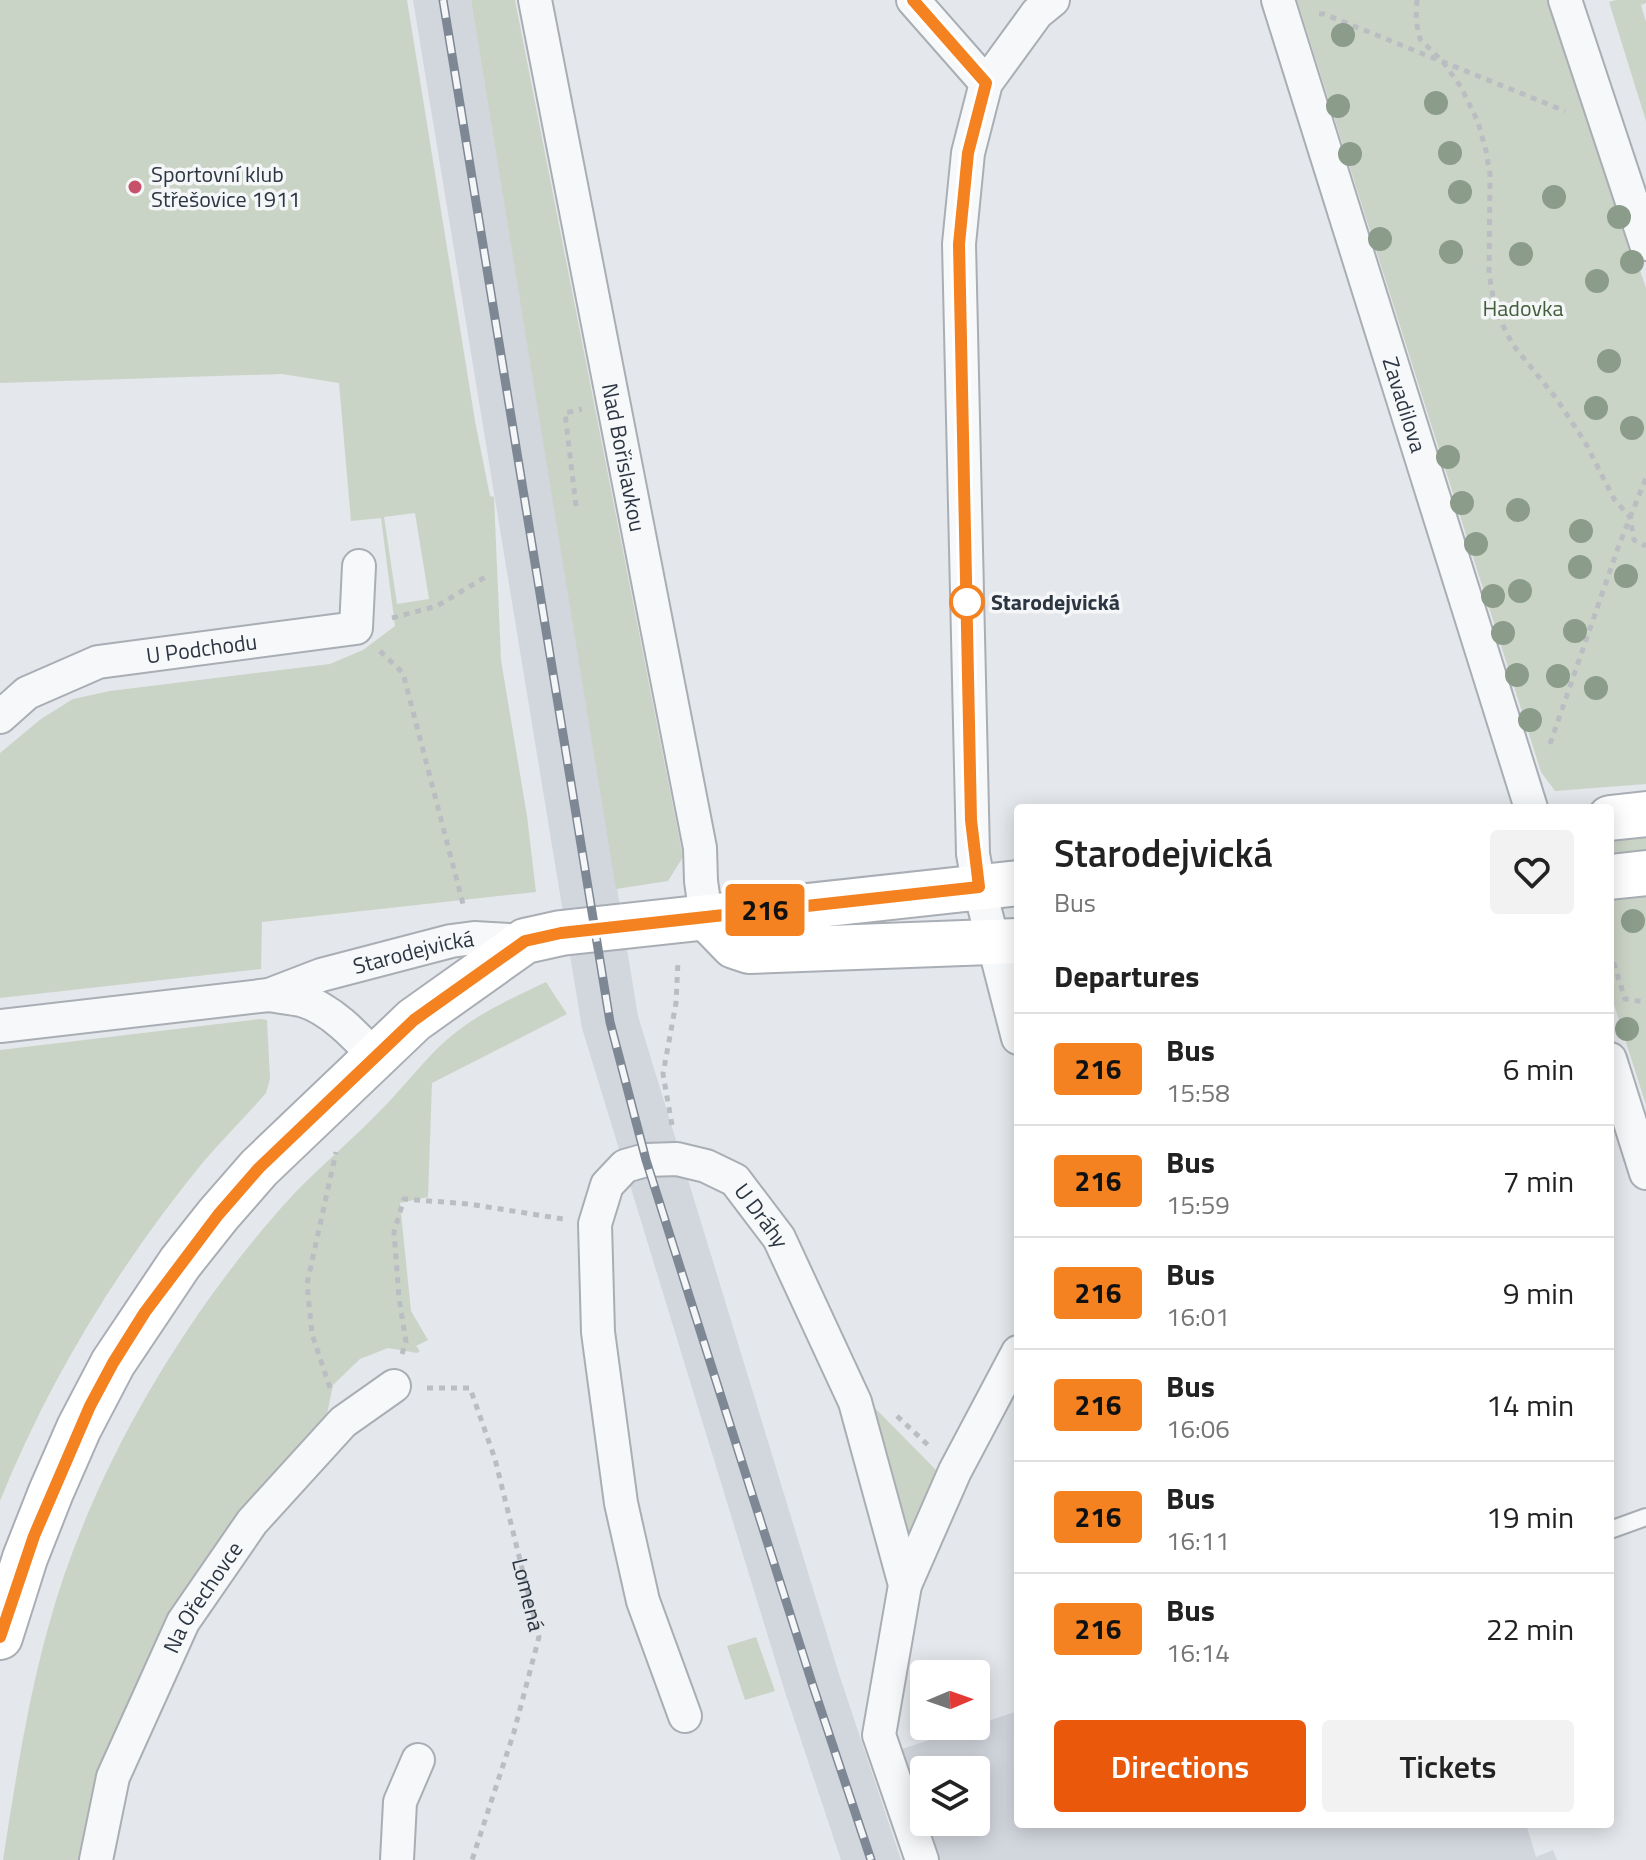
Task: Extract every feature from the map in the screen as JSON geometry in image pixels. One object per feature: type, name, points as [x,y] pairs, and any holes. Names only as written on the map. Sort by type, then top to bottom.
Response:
[{"type":"street","name":"Nad Bořislavkou","points":[[535,0],[700,848],[706,917]]},
{"type":"street","points":[[913,0],[986,83]]},
{"type":"street","points":[[1014,1006],[998,885],[971,820],[959,244],[968,153],[986,83],[1037,13],[1053,0]]},
{"type":"street","name":"Zavadilova","points":[[1278,0],[1530,804]]},
{"type":"street","points":[[1565,0],[1646,244]]},
{"type":"street","points":[[356,628],[359,566]]},
{"type":"street","name":"U Podchodu","points":[[0,717],[27,693],[98,662],[356,628]]},
{"type":"street","points":[[1614,818],[1646,814]]},
{"type":"street","points":[[1614,877],[1646,873]]},
{"type":"street","name":"Starodejvická","points":[[0,1026],[269,995],[321,975],[451,941],[474,938],[525,941],[561,933],[998,885]]},
{"type":"street","points":[[706,917],[734,946],[749,951],[1006,942]]},
{"type":"street","points":[[0,1637],[25,1558],[74,1441],[113,1363],[180,1263],[259,1168],[414,1020],[525,941]]},
{"type":"street","name":"Starodejvická","points":[[269,995],[303,1001],[325,1013],[355,1035],[376,1058]]},
{"type":"street","points":[[1614,1072],[1646,1173]]},
{"type":"street","name":"U Dráhy","points":[[685,1716],[643,1601],[621,1503],[598,1332],[595,1224],[607,1185],[625,1166],[646,1160],[677,1159],[706,1166],[735,1180],[779,1238],[855,1402],[905,1585],[879,1735],[922,1860]]},
{"type":"street","points":[[905,1585],[955,1471],[1014,1360]]},
{"type":"street","name":"Na Ořechovce","points":[[96,1860],[113,1777],[183,1622],[252,1522],[343,1422],[394,1386]]},
{"type":"street","points":[[397,1860],[400,1802],[418,1760]]},
{"type":"lane","points":[[1614,1529],[1646,1517]]},
{"type":"path","points":[[1417,0],[1416,21],[1420,39],[1443,62],[1467,99],[1478,122],[1486,151],[1490,174],[1489,273],[1501,322],[1513,345],[1556,398],[1585,442],[1614,499],[1630,517],[1634,540],[1646,546]]},
{"type":"path","points":[[1319,14],[1578,116]]},
{"type":"path","points":[[576,506],[565,413],[612,403]]},
{"type":"path","points":[[1547,752],[1646,478]]},
{"type":"path","points":[[356,628],[437,606],[487,576]]},
{"type":"path","points":[[356,628],[403,673],[464,909]]},
{"type":"path","points":[[677,1159],[663,1074],[676,1003],[679,952]]},
{"type":"path","points":[[1614,964],[1625,999],[1646,1002]]},
{"type":"path","points":[[338,1141],[307,1284],[312,1334],[343,1422]]},
{"type":"path","points":[[394,1386],[406,1342],[394,1232],[404,1199],[469,1204],[595,1224]]},
{"type":"path","name":"Lomená","points":[[457,1389],[470,1388],[495,1459],[539,1637],[514,1732],[472,1860]]},
{"type":"path","points":[[890,1409],[955,1471]]},
{"type":"shaded area","points":[[413,0],[471,0],[638,1016],[839,1674],[901,1860],[841,1860],[785,1692],[582,1028]]},
{"type":"shaded area","points":[[1014,1712],[1014,1828],[1527,1828],[1536,1857],[1553,1850],[1557,1860],[940,1860],[929,1836],[990,1836],[990,1756],[910,1756],[910,1777],[902,1749],[929,1740],[990,1740],[990,1720]]},
{"type":"green space","points":[[0,0],[407,0],[475,421],[490,496],[494,497],[501,660],[527,816],[536,892],[262,922],[261,969],[0,998],[0,753],[41,719],[73,699],[110,691],[330,664],[363,650],[395,626],[381,518],[351,521],[339,383],[282,374],[0,383]],"holes":[[[415,513],[429,599],[397,604],[384,517]]]},
{"type":"green space","points":[[471,0],[515,0],[683,857],[668,881],[616,889]]},
{"type":"green space","name":"Hadovka","points":[[1297,0],[1549,0],[1646,288],[1646,784],[1555,791],[1541,772]]},
{"type":"green space","points":[[1646,0],[1641,5],[1646,22],[1646,121],[1609,2]]},
{"type":"green space","points":[[1646,831],[1646,853],[1614,857],[1614,835]]},
{"type":"green space","points":[[1646,889],[1646,1105],[1614,1005],[1614,895]]},
{"type":"green space","points":[[546,982],[567,1014],[432,1083],[428,1197],[400,1203],[411,1311],[428,1340],[416,1346],[420,1351],[417,1353],[388,1348],[360,1359],[333,1385],[327,1414],[235,1517],[171,1618],[96,1783],[78,1860],[3,1860],[34,1685],[66,1571],[87,1515],[113,1460],[173,1352],[243,1253],[281,1208],[381,1110],[442,1044],[479,1017]]},
{"type":"green space","points":[[267,1020],[270,1079],[266,1093],[204,1161],[116,1281],[64,1366],[0,1501],[0,1050]]},
{"type":"green space","points":[[864,1397],[938,1472],[910,1538],[905,1540]]},
{"type":"green space","points":[[756,1637],[775,1691],[745,1700],[727,1646]]},
{"type":"railway","points":[[443,0],[610,1022],[646,1160],[871,1860]]},
{"type":"bus line","name":"216","points":[[0,1637],[25,1558],[79,1428],[113,1363],[145,1312],[180,1263],[259,1168],[414,1020],[525,941],[561,933],[979,887],[971,820],[959,244],[968,153],[986,83],[913,0]]},
{"type":"place","name":"Sportovní klub Střešovice 1911","points":[[135,187]]},
{"type":"place","name":"Starodejvická","points":[[967,602]]}]
